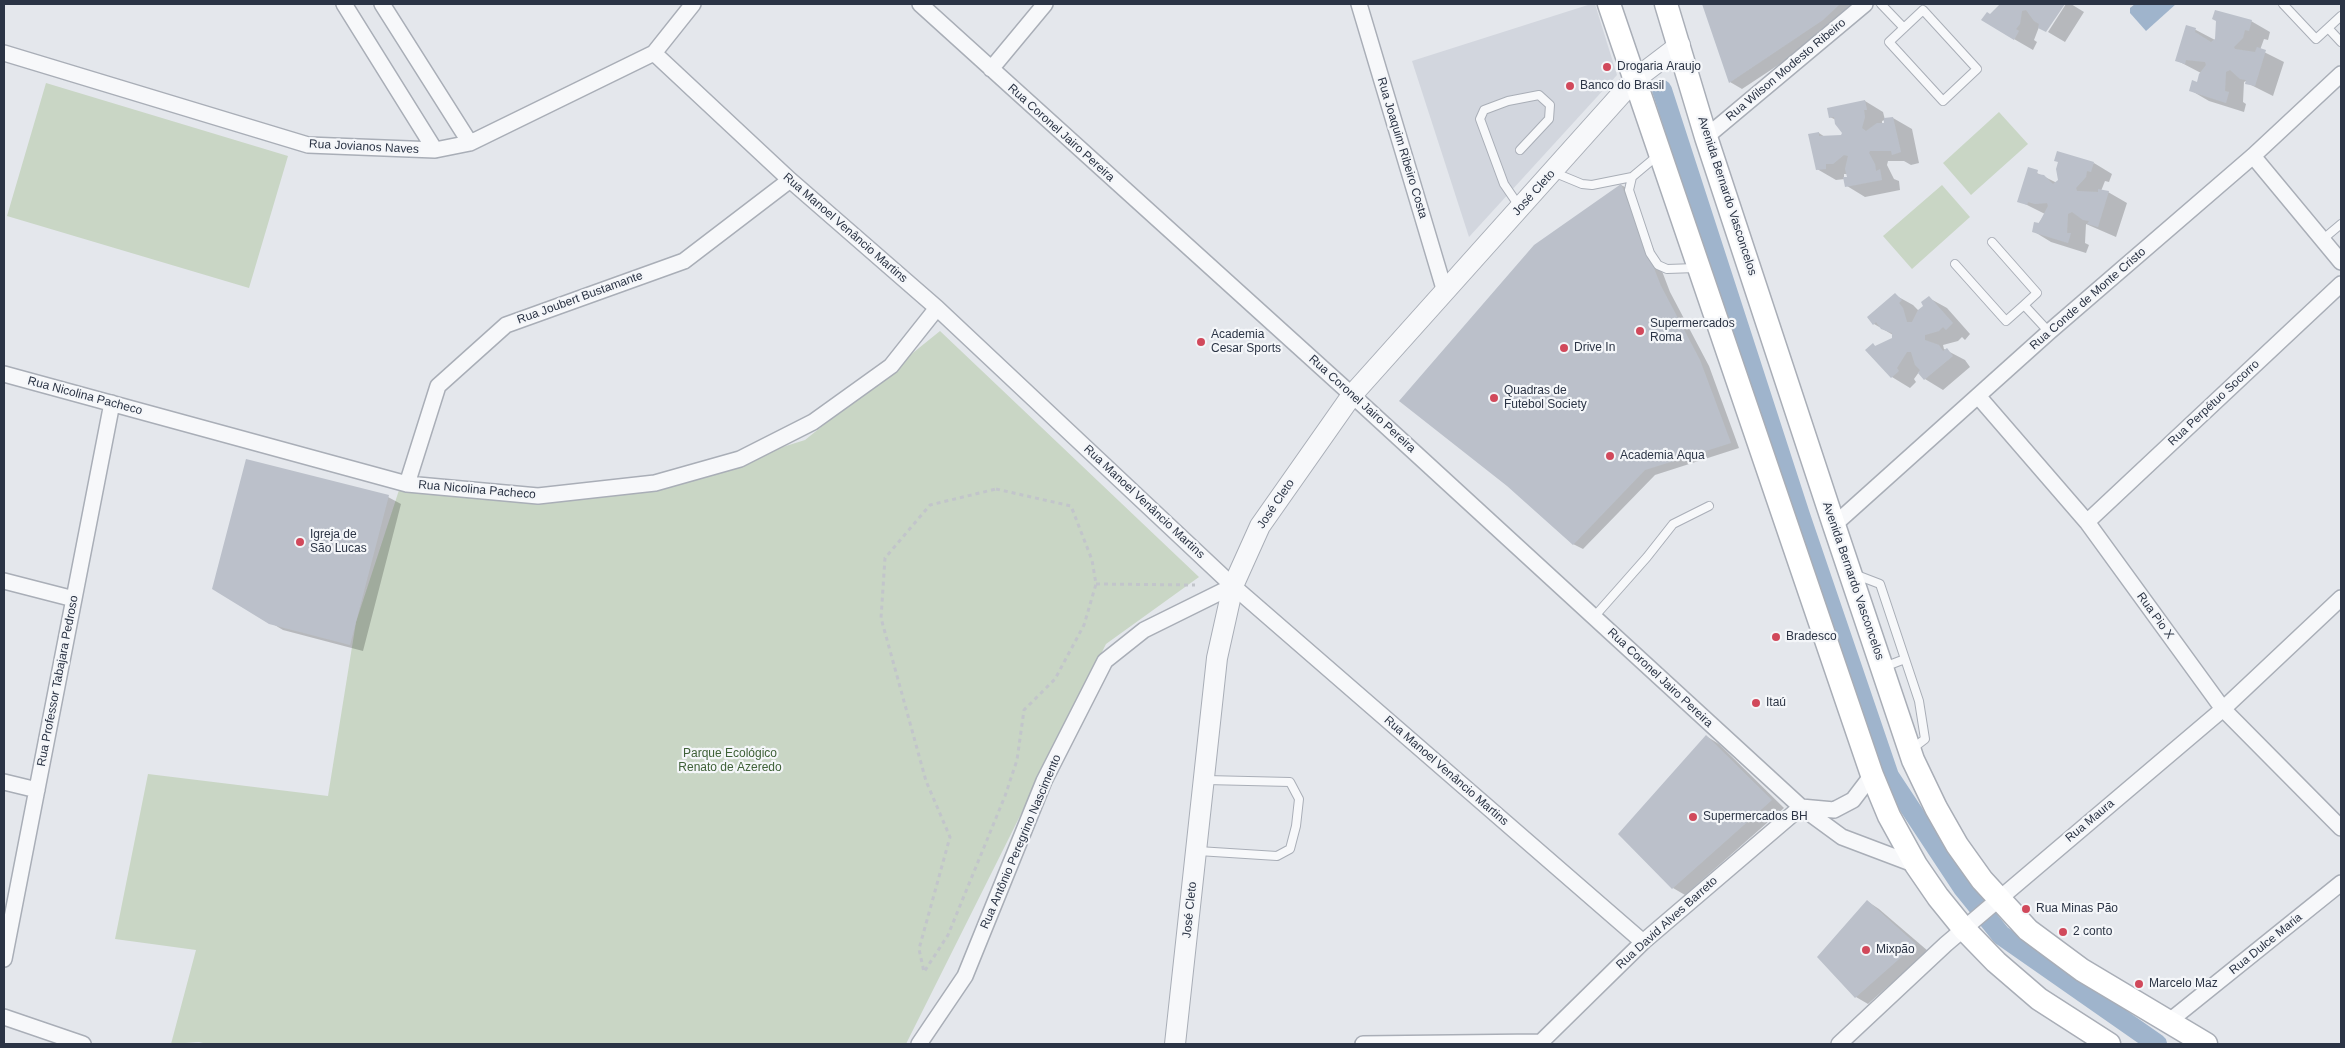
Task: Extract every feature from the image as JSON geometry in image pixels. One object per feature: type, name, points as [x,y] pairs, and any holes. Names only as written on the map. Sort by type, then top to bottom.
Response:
[{"type":"main road","points":[[1608,4],[1872,775],[1889,816],[1916,866],[1938,898],[1964,929],[1996,962],[2039,999],[2109,1044]]},
{"type":"main road","name":"Avenida Bernardo Vasconcelos","points":[[1666,4],[1680,45],[1706,137],[1834,525],[1910,750],[1924,785],[1968,863],[1999,900],[2028,930],[2082,970],[2167,1023],[2206,1044]]},
{"type":"street","points":[[344,4],[435,150]]},
{"type":"street","name":"Rua Jovianos Naves","points":[[4,53],[308,145],[435,150],[470,143],[654,53],[693,4]]},
{"type":"street","name":"Rua Coronel Jairo Pereira","points":[[920,4],[1352,395],[1801,807],[1842,837],[1916,866]]},
{"type":"street","points":[[991,69],[1045,4]]},
{"type":"street","name":"Rua Joaquim Ribeiro Costa","points":[[1359,4],[1445,292]]},
{"type":"street","name":"Rua Wilson Modesto Ribeiro","points":[[1706,137],[1865,4]]},
{"type":"street","points":[[390,8],[470,143]]},
{"type":"street","name":"José Cleto","points":[[1175,1044],[1217,658],[1232,586],[1260,526],[1352,395],[1634,80],[1680,45]]},
{"type":"street","name":"Rua Manoel Venâncio Martins","points":[[654,53],[790,180],[937,308],[1232,586],[1643,942]]},
{"type":"street","name":"Rua Conde de Monte Cristo","points":[[1834,525],[2049,332],[2253,156],[2341,74]]},
{"type":"street","points":[[2253,156],[2341,262]]},
{"type":"street","name":"Rua Joubert Bustamante","points":[[406,484],[438,386],[506,325],[684,261],[790,180]]},
{"type":"street","name":"Rua Perpétuo Socorro","points":[[2087,522],[2341,284]]},
{"type":"street","name":"Rua Nicolina Pacheco","points":[[4,374],[406,484],[538,496],[655,483],[740,459],[813,422],[891,366],[937,308]]},
{"type":"street","name":"Rua Pio X","points":[[1978,396],[2087,522],[2223,709],[2341,828]]},
{"type":"street","name":"Rua Professor Tabajara Pedroso","points":[[4,959],[112,403]]},
{"type":"street","points":[[4,581],[74,599]]},
{"type":"street","name":"Rua Antônio Peregrino Nascimento","points":[[919,1044],[965,976],[1044,781],[1105,661],[1144,630],[1232,586]]},
{"type":"street","name":"Rua Maura","points":[[1839,1044],[1964,929],[2223,709],[2341,598]]},
{"type":"street","points":[[1801,807],[1834,810],[1854,800],[1872,775]]},
{"type":"street","points":[[4,782],[37,790]]},
{"type":"street","name":"Rua David Alves Barreto","points":[[1539,1043],[1643,942],[1801,807]]},
{"type":"street","name":"Rua Dulce Maria","points":[[2167,1023],[2341,884]]},
{"type":"street","points":[[4,1017],[83,1044]]},
{"type":"street","points":[[1363,1044],[1539,1043]]},
{"type":"lane","points":[[1881,4],[1904,28]]},
{"type":"lane","points":[[2283,4],[2316,39],[2341,16]]},
{"type":"lane","points":[[1923,10],[1977,69],[1943,101],[1889,42],[1904,28],[1923,10]]},
{"type":"lane","points":[[2328,28],[2341,42]]},
{"type":"lane","points":[[1520,150],[1549,119],[1550,104],[1540,94],[1484,110],[1480,119],[1504,184],[1520,208]]},
{"type":"lane","points":[[1553,172],[1582,184],[1592,185],[1632,177],[1659,154]]},
{"type":"lane","points":[[1632,177],[1629,190],[1650,253],[1658,265],[1667,269],[1698,268]]},
{"type":"lane","points":[[2322,240],[2341,224]]},
{"type":"lane","points":[[1955,264],[2006,321],[2037,293],[1992,242]]},
{"type":"lane","points":[[2024,305],[2049,332]]},
{"type":"lane","points":[[1594,617],[1647,557],[1673,524],[1709,506]]},
{"type":"lane","points":[[1850,573],[1865,576],[1880,584],[1919,701],[1924,739],[1910,750]]},
{"type":"lane","points":[[1882,668],[1905,659]]},
{"type":"lane","points":[[1196,850],[1277,856],[1290,849],[1296,826],[1299,799],[1290,782],[1203,780]]},
{"type":"path","points":[[996,489],[1071,506],[1092,560],[1096,584],[1084,625],[1055,679],[1024,710],[1017,760],[1006,796],[948,935],[924,972],[919,949],[950,837],[926,781],[881,618],[885,558],[930,505],[996,489]]},
{"type":"path","points":[[1096,584],[1232,586]]},
{"type":"shaded area","points":[[1595,4],[1617,75],[1469,237],[1412,61]]},
{"type":"green space","points":[[46,83],[288,156],[249,288],[7,216]]},
{"type":"green space","points":[[1999,112],[2028,144],[1971,195],[1943,163]]},
{"type":"green space","points":[[1942,185],[1970,217],[1912,269],[1883,236]]},
{"type":"green space","name":"Parque Ecológico Renato de Azeredo","points":[[940,331],[1199,577],[1106,644],[906,1044],[207,1044],[199,1042],[171,1044],[196,950],[115,939],[148,774],[328,796],[356,622],[400,487],[539,502],[658,486],[805,440]]},
{"type":"water","points":[[2135,4],[2176,4],[2146,31],[2130,13],[2130,8]]},
{"type":"building","points":[[1702,4],[1840,4],[1823,20],[1729,83]]},
{"type":"building","points":[[2000,4],[2065,4],[2046,32],[2038,28],[2039,24],[2034,21],[2026,10],[2022,11],[2020,24],[2016,29],[2019,31],[2014,40],[1981,20],[1987,12],[1990,14]]},
{"type":"building","points":[[2215,10],[2252,20],[2249,31],[2245,30],[2243,38],[2234,47],[2235,49],[2255,52],[2257,47],[2266,50],[2255,86],[2245,84],[2246,80],[2240,79],[2230,70],[2226,72],[2225,91],[2229,92],[2226,103],[2189,91],[2192,80],[2197,82],[2199,74],[2206,65],[2205,62],[2186,60],[2185,64],[2175,61],[2186,25],[2196,28],[2195,32],[2211,42],[2215,39],[2216,21],[2212,19]]},
{"type":"building","points":[[1865,100],[1867,110],[1864,110],[1865,117],[1862,128],[1866,131],[1877,123],[1884,123],[1884,118],[1893,117],[1901,152],[1892,155],[1891,151],[1870,151],[1869,153],[1875,164],[1876,171],[1880,169],[1882,180],[1845,187],[1843,177],[1847,177],[1845,169],[1848,156],[1844,155],[1833,164],[1826,164],[1826,169],[1816,170],[1808,134],[1819,132],[1819,136],[1841,135],[1842,133],[1835,124],[1834,117],[1829,118],[1827,108]]},
{"type":"building","points":[[2057,151],[2094,162],[2091,172],[2087,171],[2086,177],[2076,188],[2077,191],[2098,192],[2098,189],[2109,191],[2098,227],[2087,224],[2089,221],[2083,220],[2072,212],[2068,214],[2067,233],[2071,233],[2068,243],[2032,232],[2034,222],[2039,223],[2048,206],[2047,203],[2035,204],[2028,202],[2027,205],[2017,202],[2028,167],[2038,170],[2037,174],[2044,175],[2053,184],[2058,180],[2056,169],[2058,162],[2054,161]]},
{"type":"building","points":[[1621,184],[1661,286],[1700,360],[1731,443],[1645,470],[1573,545],[1507,486],[1399,401],[1534,245]]},
{"type":"building","points":[[1895,293],[1902,300],[1899,303],[1903,308],[1907,322],[1912,322],[1918,310],[1923,306],[1921,302],[1929,296],[1953,323],[1946,330],[1943,327],[1939,331],[1925,335],[1925,340],[1939,345],[1943,351],[1947,348],[1953,356],[1924,380],[1918,373],[1920,370],[1915,365],[1911,352],[1907,352],[1897,368],[1899,371],[1891,378],[1865,350],[1873,343],[1875,346],[1892,338],[1892,333],[1881,329],[1876,322],[1873,325],[1867,317]]},
{"type":"building","name":"Igreja de São Lucas","points":[[246,459],[389,495],[350,645],[269,624],[212,589]]},
{"type":"building","name":"Supermercados BH","points":[[1706,735],[1772,800],[1672,889],[1618,834]]},
{"type":"building","name":"Mixpão","points":[[1867,900],[1916,944],[1855,998],[1817,957]]},
{"type":"waterway","points":[[1662,90],[1800,515],[1889,776],[1963,888],[2001,935],[2157,1044]]},
{"type":"place","name":"Drogaria Araujo","points":[[1607,67]]},
{"type":"place","name":"Banco do Brasil","points":[[1570,86]]},
{"type":"place","name":"Supermercados Roma","points":[[1640,331]]},
{"type":"place","name":"Academia Cesar Sports","points":[[1201,342]]},
{"type":"place","name":"Drive In","points":[[1564,348]]},
{"type":"place","name":"Quadras de Futebol Society","points":[[1494,398]]},
{"type":"place","name":"Academia Aqua","points":[[1610,456]]},
{"type":"place","name":"Igreja de São Lucas","points":[[300,542]]},
{"type":"place","name":"Bradesco","points":[[1776,637]]},
{"type":"place","name":"Itaú","points":[[1756,703]]},
{"type":"place","name":"Supermercados BH","points":[[1693,817]]},
{"type":"place","name":"Rua Minas Pão","points":[[2026,909]]},
{"type":"place","name":"2 conto","points":[[2063,932]]},
{"type":"place","name":"Mixpão","points":[[1866,950]]},
{"type":"place","name":"Marcelo Maz","points":[[2139,984]]}]
